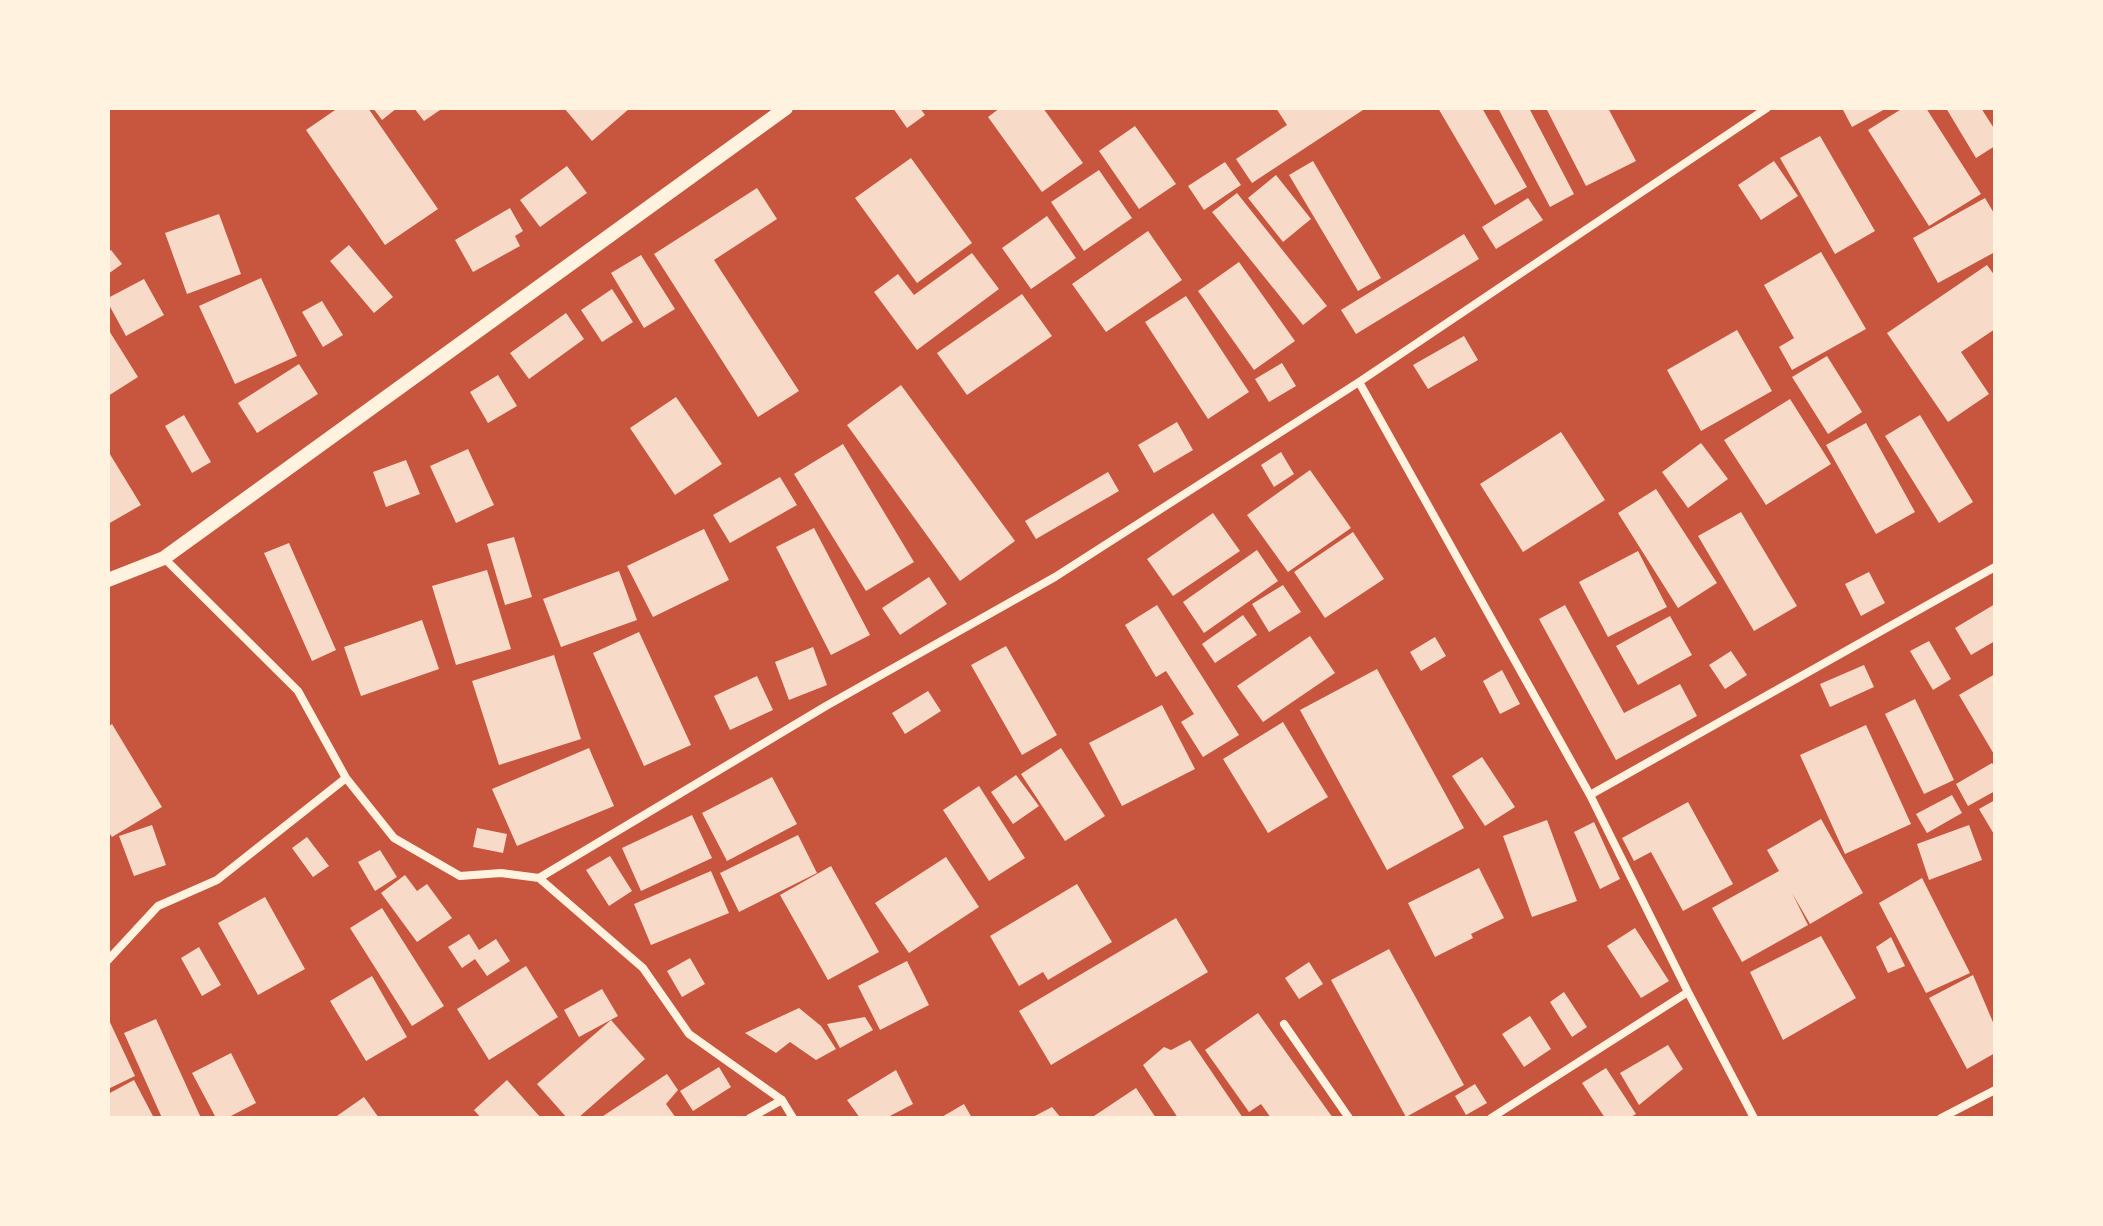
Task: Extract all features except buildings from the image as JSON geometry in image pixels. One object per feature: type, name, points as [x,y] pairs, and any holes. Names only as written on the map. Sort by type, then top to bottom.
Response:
[{"type":"street","points":[[108,580],[164,558],[786,108]]},
{"type":"street","points":[[539,878],[826,706],[1055,577],[1359,382],[1767,108]]},
{"type":"street","points":[[1359,382],[1590,795],[1754,1118]]},
{"type":"street","points":[[164,558],[298,691],[346,778],[394,838],[460,876],[501,873],[539,878],[643,968],[689,1034],[782,1100],[793,1118]]},
{"type":"street","points":[[1590,795],[1995,567]]},
{"type":"street","points":[[108,960],[158,906],[217,880],[346,778]]},
{"type":"street","points":[[1491,1118],[1688,992]]},
{"type":"street","points":[[1284,1024],[1349,1118]]},
{"type":"street","points":[[1941,1118],[1995,1090]]},
{"type":"street","points":[[750,1118],[782,1100]]}]
